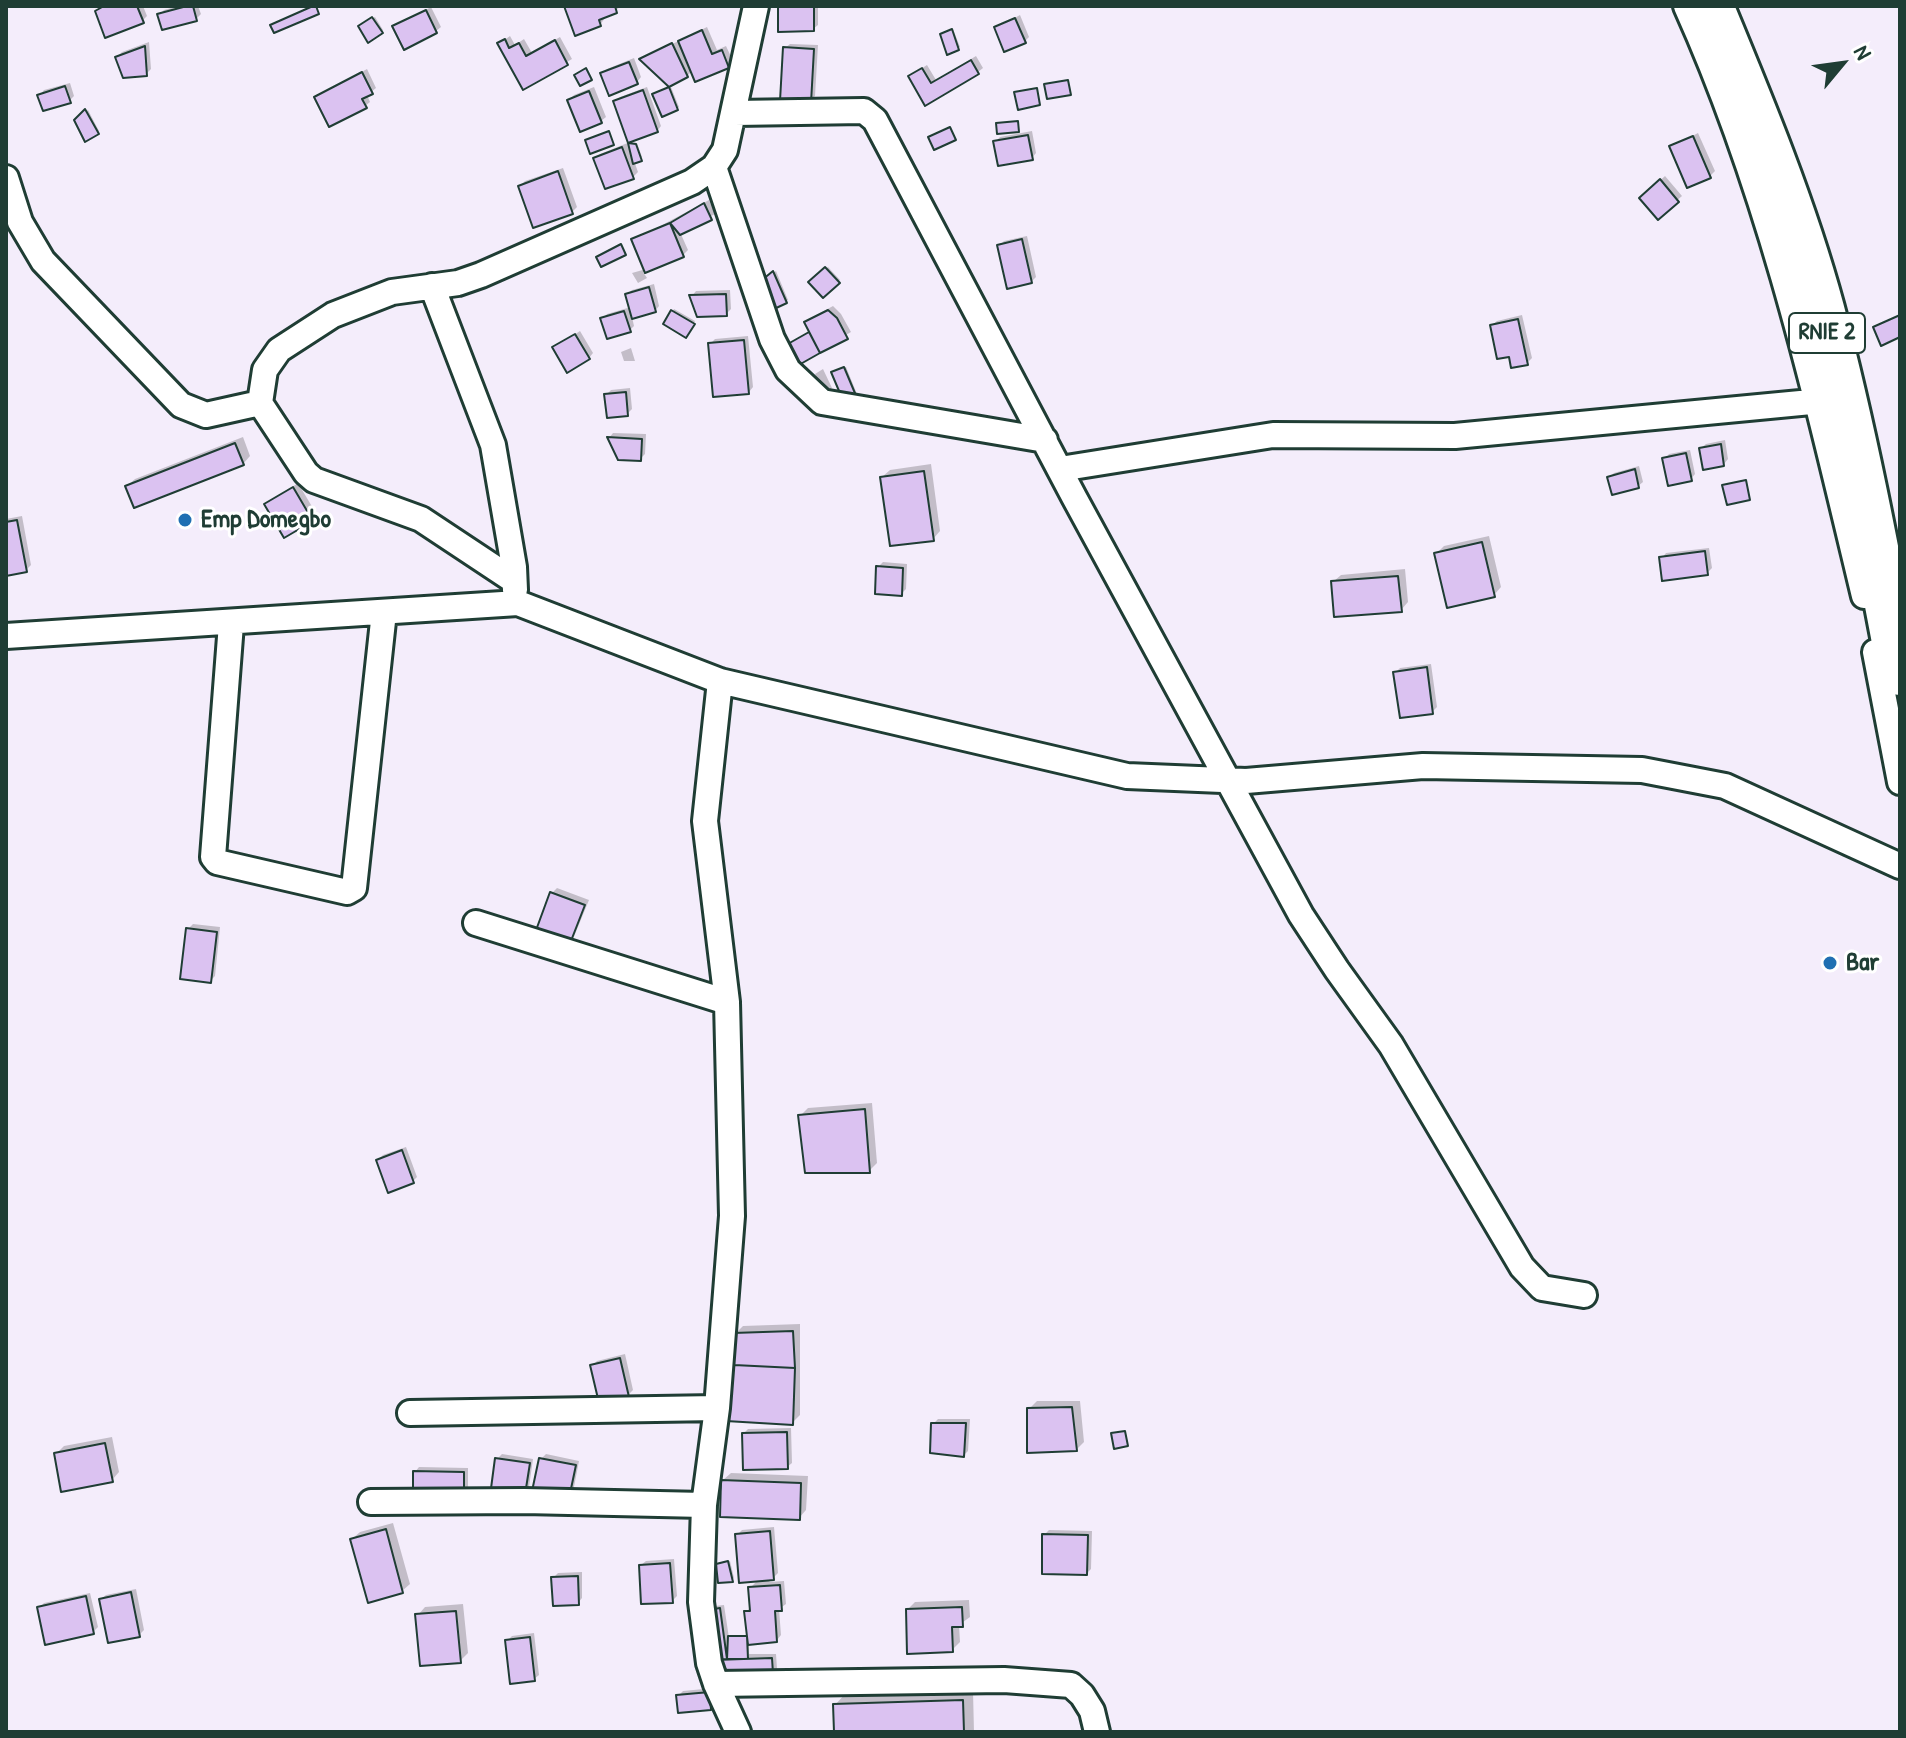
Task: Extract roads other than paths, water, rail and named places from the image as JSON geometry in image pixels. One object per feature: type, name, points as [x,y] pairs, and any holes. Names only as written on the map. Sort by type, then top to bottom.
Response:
[{"type":"highway","name":"RNIE 2","points":[[1711,6],[1776,170],[1821,308],[1830,400],[1869,509],[1900,673]]},
{"type":"street","points":[[756,6],[735,113],[725,150],[714,167],[692,182],[481,275],[458,283],[392,292],[333,315],[279,350],[265,370],[260,403],[306,473],[314,480],[421,519],[515,592],[720,681],[1127,776],[1246,781],[1423,766],[1642,770],[1725,786],[1900,866]]},
{"type":"street","points":[[1686,6],[1745,158],[1830,400],[1900,782]]},
{"type":"street","points":[[735,113],[864,111],[875,120],[1301,915],[1391,1045],[1522,1267],[1542,1288],[1584,1295]]},
{"type":"street","points":[[714,167],[772,339],[788,370],[822,402],[1045,440]]},
{"type":"street","points":[[6,178],[20,222],[43,261],[181,405],[206,415],[260,403]]},
{"type":"street","points":[[432,286],[493,445],[514,567],[515,592]]},
{"type":"street","points":[[1060,469],[1273,435],[1455,436],[1830,400]]},
{"type":"street","points":[[6,636],[384,612],[515,592]]},
{"type":"street","points":[[231,624],[213,857],[217,862],[347,892],[354,888],[384,612]]},
{"type":"street","points":[[720,681],[705,821],[727,1002],[732,1216],[717,1408],[704,1505],[701,1602],[704,1636],[716,1684],[738,1732]]},
{"type":"street","points":[[476,923],[727,1002]]},
{"type":"street","points":[[410,1413],[717,1408]]},
{"type":"street","points":[[371,1502],[704,1505]]},
{"type":"street","points":[[716,1684],[1004,1680],[1071,1685],[1092,1711],[1097,1732]]},
{"type":"place","name":"Emp Domegbo","points":[[185,520]]},
{"type":"place","name":"Bar","points":[[1830,963]]}]
